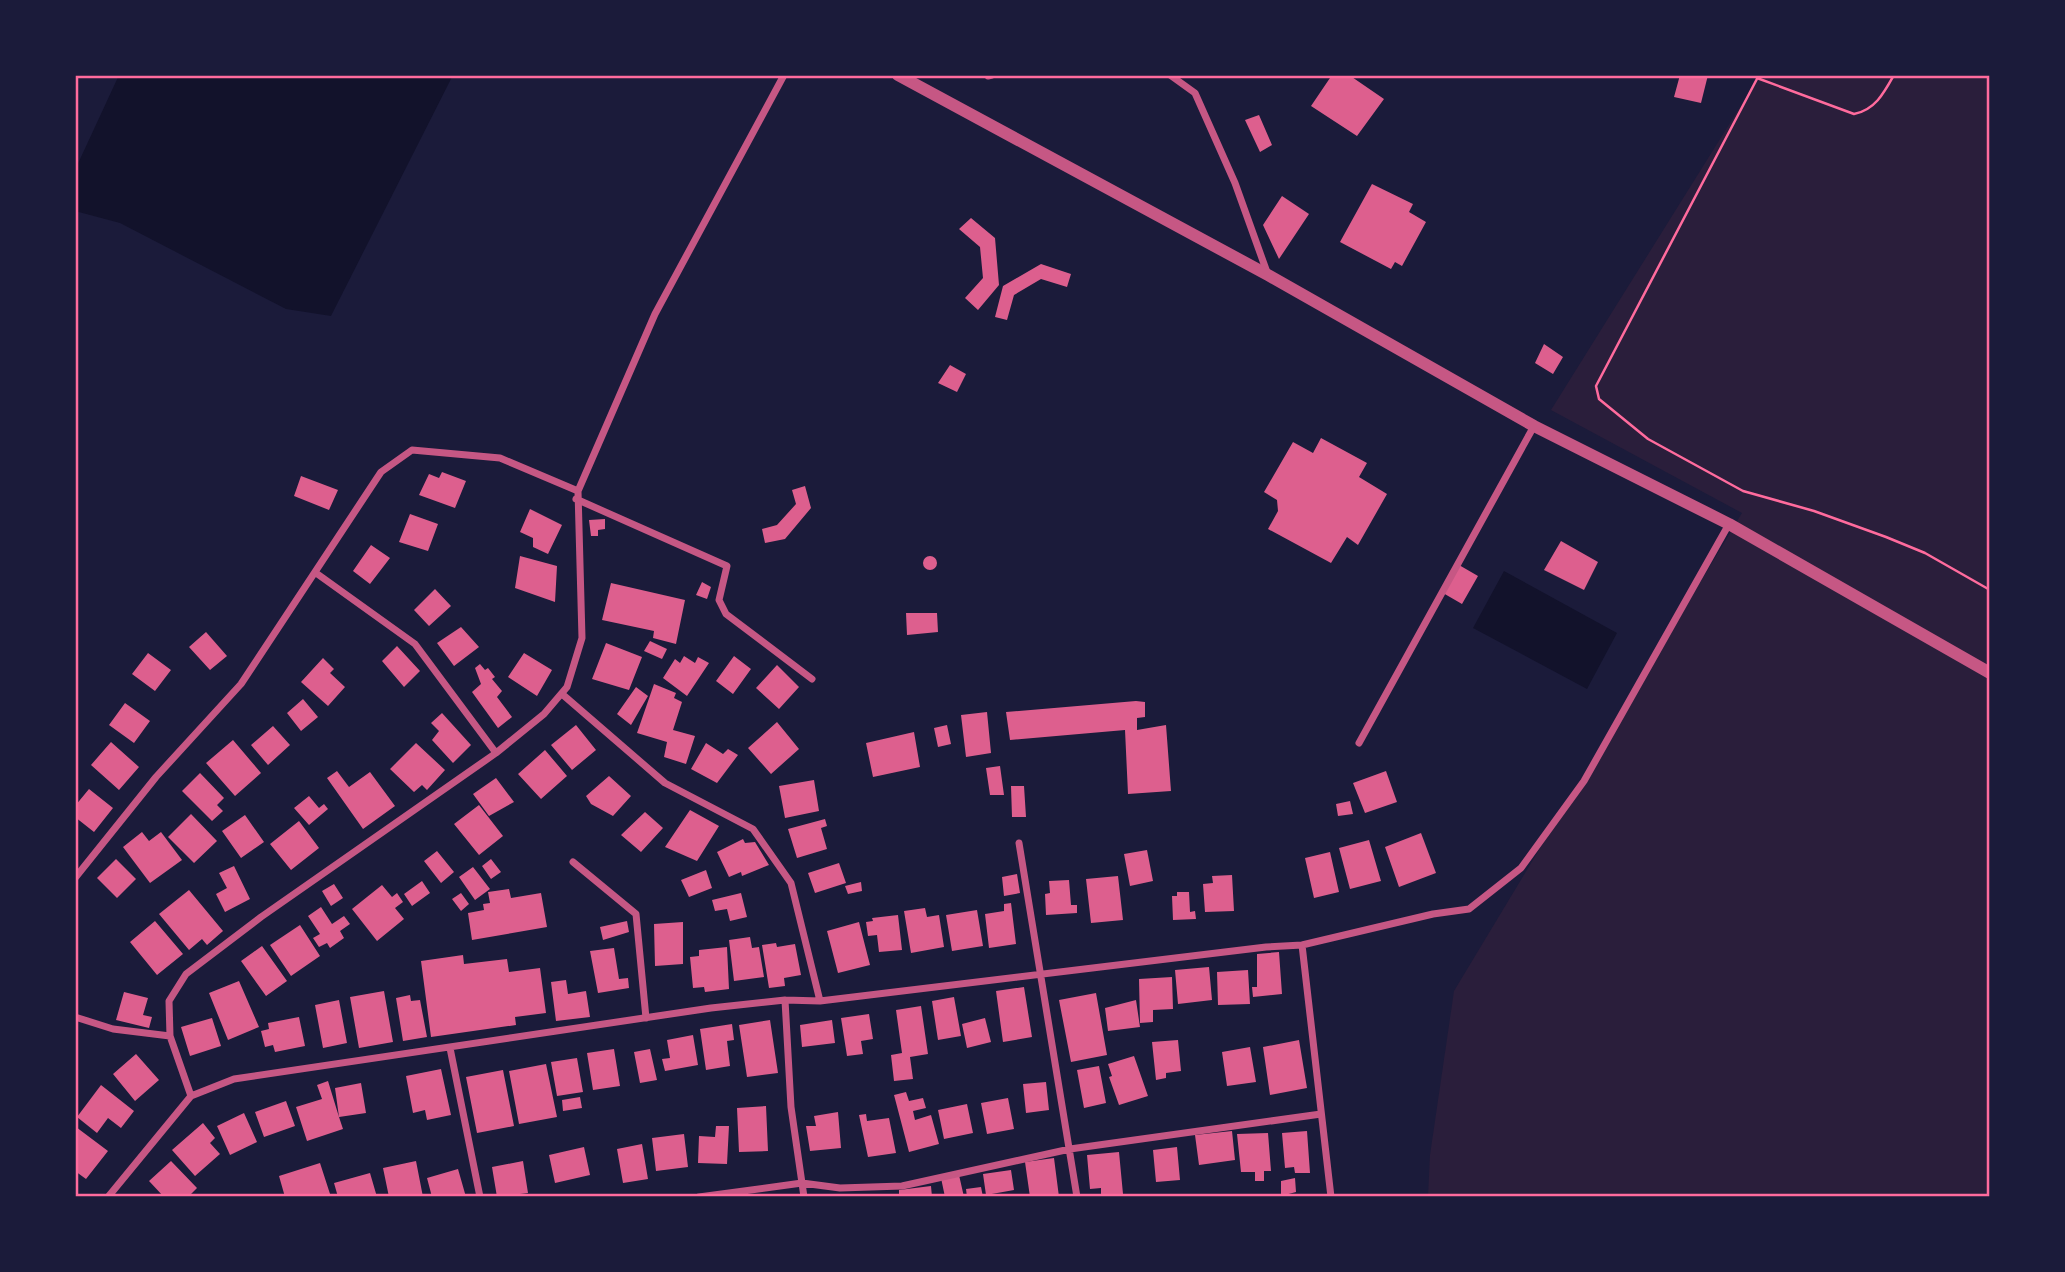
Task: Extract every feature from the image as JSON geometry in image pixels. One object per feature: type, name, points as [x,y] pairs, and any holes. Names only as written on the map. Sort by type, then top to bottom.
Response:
[{"type":"street","points":[[191,1097],[170,1036],[169,1001],[186,974],[261,917],[496,753],[544,714],[562,694],[582,638],[577,495],[655,314],[784,75]]},
{"type":"street","points":[[898,75],[1268,275],[1534,426],[1729,524],[1990,673]]},
{"type":"street","points":[[1170,75],[1195,93],[1235,183],[1268,275]]},
{"type":"street","points":[[1359,743],[1534,426]]},
{"type":"street","points":[[75,878],[156,777],[241,684],[316,573],[345,522],[381,472],[412,450],[500,458],[727,566],[719,600],[726,614],[812,679]]},
{"type":"street","points":[[108,1197],[191,1097],[234,1079],[785,1000],[820,1001],[1266,947],[1302,945],[1433,914],[1469,909],[1521,867],[1584,781],[1729,524]]},
{"type":"street","points":[[316,573],[415,643],[496,753]]},
{"type":"street","points":[[562,694],[665,783],[753,829],[791,883],[820,1001]]},
{"type":"street","points":[[1019,843],[1077,1197]]},
{"type":"street","points":[[573,862],[636,914],[646,1018]]},
{"type":"street","points":[[1302,945],[1331,1197]]},
{"type":"street","points":[[785,1000],[791,1107],[804,1197]]},
{"type":"street","points":[[75,1017],[113,1029],[170,1036]]},
{"type":"street","points":[[450,1048],[480,1197]]},
{"type":"street","points":[[699,1197],[802,1183],[840,1188],[902,1186],[1070,1149],[1321,1114]]},
{"type":"path","points":[[1894,75],[1875,104],[1866,112],[1854,114],[1758,77],[1596,386],[1599,399],[1648,439],[1743,491],[1814,511],[1886,537],[1925,553],[1990,590]]},
{"type":"shaded area","points":[[119,75],[453,75],[331,316],[286,309],[120,223],[75,211],[75,170]]},
{"type":"shaded area","points":[[1760,75],[1990,75],[1990,1197],[1428,1197],[1430,1155],[1454,991],[1742,513],[1551,410]]},
{"type":"shaded area","points":[[1504,571],[1617,633],[1587,689],[1473,628]]},
{"type":"building","points":[[1332,75],[1349,75],[1384,99],[1357,136],[1311,106]]},
{"type":"building","points":[[1680,75],[1708,75],[1701,103],[1674,97]]},
{"type":"building","points":[[1259,115],[1272,145],[1260,152],[1245,120]]},
{"type":"building","points":[[1372,184],[1413,204],[1409,212],[1426,222],[1402,266],[1395,262],[1391,269],[1340,242]]},
{"type":"building","points":[[1282,196],[1309,214],[1279,259],[1263,225]]},
{"type":"building","points":[[971,218],[995,238],[999,285],[978,310],[965,298],[983,278],[980,247],[959,229]]},
{"type":"building","points":[[1041,264],[1071,274],[1067,287],[1041,279],[1014,295],[1007,320],[995,317],[1003,286]]},
{"type":"building","points":[[1544,344],[1563,357],[1553,374],[1535,363]]},
{"type":"building","points":[[950,365],[966,374],[957,392],[938,383]]},
{"type":"building","points":[[1321,438],[1367,463],[1359,477],[1387,494],[1358,545],[1347,537],[1331,563],[1268,529],[1278,511],[1277,500],[1264,492],[1293,442],[1313,453]]},
{"type":"building","points":[[442,472],[466,481],[455,508],[419,495],[429,474],[439,478]]},
{"type":"building","points":[[301,476],[338,490],[329,510],[294,496]]},
{"type":"building","points":[[805,486],[811,508],[785,539],[765,543],[762,529],[777,525],[796,504],[792,490]]},
{"type":"building","points":[[530,509],[562,525],[548,554],[533,547],[533,538],[520,532]]},
{"type":"building","points":[[410,514],[438,524],[428,551],[399,542]]},
{"type":"building","points":[[605,519],[605,529],[598,530],[598,536],[591,536],[589,520]]},
{"type":"building","points":[[1561,541],[1598,562],[1584,590],[1544,570]]},
{"type":"building","points":[[371,545],[390,558],[370,584],[353,571]]},
{"type":"building","points":[[520,556],[557,566],[555,602],[515,588]]},
{"type":"building","points":[[927,556],[933,556],[937,563],[933,570],[927,570],[923,566],[923,560]]},
{"type":"building","points":[[1459,565],[1478,576],[1462,604],[1443,593]]},
{"type":"building","points":[[702,582],[711,587],[707,599],[696,595]]},
{"type":"building","points":[[611,583],[685,600],[676,644],[653,638],[654,631],[602,620]]},
{"type":"building","points":[[435,589],[451,606],[429,626],[414,610]]},
{"type":"building","points":[[906,613],[937,613],[938,632],[907,635]]},
{"type":"building","points":[[461,627],[479,647],[454,666],[437,643]]},
{"type":"building","points":[[206,632],[227,656],[210,670],[189,647]]},
{"type":"building","points":[[650,641],[667,649],[662,659],[644,651]]},
{"type":"building","points":[[606,643],[642,657],[629,690],[592,679]]},
{"type":"building","points":[[397,646],[420,671],[404,687],[382,661]]},
{"type":"building","points":[[148,653],[171,670],[155,691],[132,674]]},
{"type":"building","points":[[524,653],[552,670],[537,696],[508,677]]},
{"type":"building","points":[[684,656],[695,663],[698,657],[709,663],[687,696],[663,678],[675,659],[680,663]]},
{"type":"building","points":[[734,656],[751,669],[733,694],[716,681]]},
{"type":"building","points":[[323,658],[334,669],[330,673],[345,687],[328,706],[301,682]]},
{"type":"building","points":[[480,664],[485,670],[488,668],[495,677],[492,679],[502,691],[497,697],[512,717],[498,728],[472,692],[481,684],[475,668]]},
{"type":"building","points":[[777,665],[799,687],[779,709],[756,688]]},
{"type":"building","points":[[654,684],[676,693],[674,698],[682,702],[673,730],[695,736],[686,764],[664,757],[667,742],[637,733]]},
{"type":"building","points":[[636,687],[648,696],[631,725],[617,714]]},
{"type":"building","points":[[303,699],[318,717],[301,731],[287,713]]},
{"type":"building","points":[[1145,702],[1145,717],[1137,718],[1137,730],[1166,725],[1171,791],[1128,794],[1125,730],[1010,740],[1006,712]]},
{"type":"building","points":[[125,703],[150,721],[134,743],[109,725]]},
{"type":"building","points":[[987,712],[991,753],[966,757],[961,715]]},
{"type":"building","points":[[442,713],[471,745],[453,763],[432,740],[439,731],[431,723]]},
{"type":"building","points":[[777,722],[799,749],[771,774],[748,748]]},
{"type":"building","points":[[576,725],[596,750],[572,770],[551,745]]},
{"type":"building","points":[[947,725],[951,744],[938,747],[934,728]]},
{"type":"building","points":[[273,726],[290,745],[268,765],[251,745]]},
{"type":"building","points":[[914,732],[920,767],[873,777],[866,743]]},
{"type":"building","points":[[233,740],[261,773],[235,796],[206,763]]},
{"type":"building","points":[[111,742],[139,767],[119,790],[91,765]]},
{"type":"building","points":[[416,743],[445,770],[427,790],[422,785],[414,792],[390,769]]},
{"type":"building","points":[[706,743],[723,754],[728,749],[738,755],[717,783],[691,769]]},
{"type":"building","points":[[545,750],[567,776],[541,799],[518,774]]},
{"type":"building","points":[[1000,766],[1004,795],[990,795],[986,768]]},
{"type":"building","points":[[337,771],[349,787],[370,772],[395,806],[363,829],[327,778]]},
{"type":"building","points":[[1386,771],[1397,802],[1365,813],[1353,783]]},
{"type":"building","points":[[200,773],[224,798],[217,805],[223,811],[212,821],[182,791]]},
{"type":"building","points":[[609,776],[631,796],[613,816],[591,804],[586,796]]},
{"type":"building","points":[[496,778],[514,802],[489,816],[473,794]]},
{"type":"building","points":[[814,780],[819,811],[785,818],[779,786]]},
{"type":"building","points":[[1011,786],[1024,786],[1026,817],[1012,817]]},
{"type":"building","points":[[89,789],[113,808],[94,832],[75,817],[75,806]]},
{"type":"building","points":[[309,796],[319,808],[324,804],[328,809],[309,825],[294,808]]},
{"type":"building","points":[[1350,801],[1353,814],[1338,816],[1336,804]]},
{"type":"building","points":[[479,805],[503,836],[479,855],[454,824]]},
{"type":"building","points":[[690,810],[719,826],[697,861],[665,847]]},
{"type":"building","points":[[645,812],[663,828],[641,852],[621,835]]},
{"type":"building","points":[[191,814],[217,841],[194,863],[168,837]]},
{"type":"building","points":[[245,815],[264,842],[241,858],[222,831]]},
{"type":"building","points":[[825,819],[827,826],[821,828],[827,849],[797,858],[788,829]]},
{"type":"building","points":[[299,821],[319,848],[291,870],[270,844]]},
{"type":"building","points":[[142,832],[149,841],[161,832],[182,860],[150,883],[123,847]]},
{"type":"building","points":[[1421,833],[1436,873],[1399,887],[1385,847]]},
{"type":"building","points":[[743,839],[745,843],[755,842],[769,865],[742,876],[741,872],[729,877],[717,852]]},
{"type":"building","points":[[1369,840],[1381,881],[1350,889],[1339,848]]},
{"type":"building","points":[[1147,850],[1153,881],[1130,886],[1124,854]]},
{"type":"building","points":[[437,851],[454,872],[441,883],[424,861]]},
{"type":"building","points":[[1330,852],[1339,892],[1314,898],[1305,858]]},
{"type":"building","points":[[116,859],[136,879],[117,898],[97,878]]},
{"type":"building","points":[[491,859],[501,872],[491,879],[482,866]]},
{"type":"building","points":[[839,863],[846,883],[815,893],[808,873]]},
{"type":"building","points":[[234,866],[250,899],[225,912],[216,894],[227,888],[219,873]]},
{"type":"building","points":[[473,867],[490,889],[475,900],[459,877]]},
{"type":"building","points":[[706,870],[712,888],[689,897],[681,880]]},
{"type":"building","points":[[1017,874],[1020,893],[1004,896],[1002,877]]},
{"type":"building","points":[[1232,875],[1234,911],[1205,912],[1203,884],[1213,883],[1212,876]]},
{"type":"building","points":[[1118,876],[1123,920],[1091,923],[1086,879]]},
{"type":"building","points":[[1069,880],[1071,905],[1077,905],[1077,913],[1046,915],[1045,894],[1050,893],[1049,881]]},
{"type":"building","points":[[422,881],[430,893],[412,906],[404,894]]},
{"type":"building","points":[[861,882],[862,891],[848,894],[845,886]]},
{"type":"building","points":[[334,884],[343,898],[331,906],[322,891]]},
{"type":"building","points":[[382,885],[392,897],[397,893],[403,902],[395,908],[404,919],[377,941],[352,909]]},
{"type":"building","points":[[509,889],[511,898],[541,893],[547,927],[472,940],[468,913],[484,910],[483,904],[490,903],[488,892]]},
{"type":"building","points":[[189,890],[223,931],[207,945],[202,939],[189,950],[159,914]]},
{"type":"building","points":[[1177,892],[1189,892],[1190,912],[1195,911],[1196,919],[1173,920],[1172,896],[1177,896]]},
{"type":"building","points":[[461,893],[469,904],[461,911],[452,899]]},
{"type":"building","points":[[741,893],[747,917],[730,921],[727,909],[715,911],[712,900]]},
{"type":"building","points":[[1011,903],[1016,944],[989,948],[985,914],[1004,911],[1004,904]]},
{"type":"building","points":[[321,907],[332,924],[344,916],[350,924],[340,931],[344,938],[330,948],[327,943],[319,947],[313,938],[320,934],[308,916]]},
{"type":"building","points":[[925,908],[927,917],[939,915],[944,947],[911,953],[904,911]]},
{"type":"building","points":[[977,910],[983,946],[952,951],[946,915]]},
{"type":"building","points":[[898,915],[902,950],[879,952],[877,935],[868,936],[866,922],[873,921],[872,918]]},
{"type":"building","points":[[155,921],[183,954],[157,975],[130,942]]},
{"type":"building","points":[[627,921],[629,932],[603,940],[600,927]]},
{"type":"building","points":[[683,922],[683,964],[655,966],[654,924]]},
{"type":"building","points":[[859,922],[870,965],[838,973],[827,931]]},
{"type":"building","points":[[300,925],[320,956],[291,976],[270,945]]},
{"type":"building","points":[[750,937],[752,948],[759,947],[764,977],[734,981],[729,940]]},
{"type":"building","points":[[776,943],[777,947],[795,944],[801,975],[784,978],[785,986],[769,988],[762,945]]},
{"type":"building","points":[[262,946],[287,981],[266,996],[241,961]]},
{"type":"building","points":[[727,947],[729,989],[705,992],[704,987],[693,988],[690,957],[699,956],[699,950]]},
{"type":"building","points":[[614,948],[619,979],[628,978],[629,988],[598,993],[590,951]]},
{"type":"building","points":[[1279,952],[1282,994],[1253,997],[1252,987],[1257,987],[1257,954]]},
{"type":"building","points":[[463,955],[464,964],[507,959],[509,972],[540,968],[546,1013],[515,1017],[516,1025],[431,1037],[421,961]]},
{"type":"building","points":[[1209,967],[1212,1000],[1178,1004],[1175,970]]},
{"type":"building","points":[[1248,970],[1250,1004],[1218,1005],[1217,972]]},
{"type":"building","points":[[1172,977],[1173,1009],[1153,1010],[1153,1022],[1140,1023],[1139,979]]},
{"type":"building","points":[[566,980],[568,994],[586,991],[590,1017],[556,1021],[551,982]]},
{"type":"building","points":[[239,981],[259,1027],[228,1040],[209,993]]},
{"type":"building","points":[[1024,987],[1032,1037],[1003,1042],[996,991]]},
{"type":"building","points":[[384,991],[393,1042],[359,1048],[350,997]]},
{"type":"building","points":[[124,992],[148,998],[143,1015],[152,1017],[149,1028],[116,1020]]},
{"type":"building","points":[[1096,993],[1107,1055],[1071,1062],[1059,1000]]},
{"type":"building","points":[[410,995],[411,1001],[420,1000],[427,1037],[403,1041],[396,998]]},
{"type":"building","points":[[954,997],[961,1036],[938,1040],[932,1001]]},
{"type":"building","points":[[339,1000],[347,1043],[323,1048],[315,1005]]},
{"type":"building","points":[[1136,1000],[1140,1027],[1108,1031],[1105,1008]]},
{"type":"building","points":[[921,1006],[928,1054],[910,1057],[913,1079],[894,1081],[891,1055],[902,1053],[896,1010]]},
{"type":"building","points":[[869,1014],[873,1039],[861,1041],[863,1054],[847,1056],[841,1018]]},
{"type":"building","points":[[299,1017],[305,1046],[275,1052],[273,1045],[265,1047],[261,1031],[269,1029],[268,1023]]},
{"type":"building","points":[[212,1018],[221,1046],[190,1056],[181,1027]]},
{"type":"building","points":[[985,1018],[991,1042],[967,1048],[962,1024]]},
{"type":"building","points":[[770,1020],[778,1073],[747,1077],[739,1025]]},
{"type":"building","points":[[832,1020],[835,1043],[802,1047],[800,1025]]},
{"type":"building","points":[[732,1024],[734,1040],[727,1041],[730,1066],[706,1070],[700,1029]]},
{"type":"building","points":[[693,1035],[698,1065],[665,1071],[662,1059],[670,1058],[667,1040]]},
{"type":"building","points":[[1178,1040],[1181,1071],[1166,1073],[1166,1078],[1156,1080],[1152,1042]]},
{"type":"building","points":[[1299,1040],[1307,1088],[1270,1095],[1263,1047]]},
{"type":"building","points":[[1250,1047],[1256,1082],[1227,1086],[1222,1052]]},
{"type":"building","points":[[614,1049],[620,1086],[593,1090],[587,1053]]},
{"type":"building","points":[[650,1049],[657,1080],[640,1083],[634,1052]]},
{"type":"building","points":[[136,1054],[159,1080],[135,1101],[113,1074]]},
{"type":"building","points":[[1134,1056],[1148,1096],[1119,1105],[1109,1077],[1112,1076],[1108,1064]]},
{"type":"building","points":[[577,1058],[583,1092],[557,1096],[551,1062]]},
{"type":"building","points":[[546,1064],[557,1117],[519,1124],[509,1071]]},
{"type":"building","points":[[1099,1066],[1106,1103],[1084,1108],[1077,1070]]},
{"type":"building","points":[[441,1069],[451,1115],[427,1120],[425,1110],[413,1113],[406,1076]]},
{"type":"building","points":[[503,1070],[514,1126],[477,1133],[466,1077]]},
{"type":"building","points":[[328,1081],[343,1129],[307,1141],[296,1107],[322,1099],[317,1085]]},
{"type":"building","points":[[1046,1082],[1049,1110],[1026,1113],[1023,1084]]},
{"type":"building","points":[[361,1083],[366,1113],[339,1117],[335,1088]]},
{"type":"building","points":[[101,1085],[134,1111],[121,1128],[108,1118],[97,1133],[77,1117]]},
{"type":"building","points":[[906,1092],[909,1101],[923,1098],[926,1108],[913,1111],[915,1120],[931,1115],[939,1144],[909,1152],[894,1095]]},
{"type":"building","points":[[580,1097],[582,1108],[563,1111],[562,1100]]},
{"type":"building","points":[[1008,1098],[1014,1129],[987,1134],[981,1103]]},
{"type":"building","points":[[286,1101],[295,1126],[264,1137],[255,1112]]},
{"type":"building","points":[[967,1104],[973,1133],[944,1139],[938,1110]]},
{"type":"building","points":[[766,1106],[768,1151],[739,1152],[737,1108]]},
{"type":"building","points":[[838,1112],[841,1148],[810,1151],[806,1126],[816,1126],[814,1116]]},
{"type":"building","points":[[244,1113],[257,1142],[230,1155],[217,1126]]},
{"type":"building","points":[[866,1114],[867,1121],[889,1118],[896,1153],[868,1157],[859,1115]]},
{"type":"building","points":[[203,1123],[215,1138],[210,1143],[220,1154],[195,1176],[172,1150]]},
{"type":"building","points":[[716,1126],[729,1126],[727,1164],[698,1163],[699,1136],[715,1137]]},
{"type":"building","points":[[76,1127],[108,1151],[86,1179],[75,1171]]},
{"type":"building","points":[[1232,1131],[1235,1160],[1199,1165],[1195,1135]]},
{"type":"building","points":[[1307,1131],[1310,1173],[1295,1173],[1294,1167],[1285,1168],[1282,1133]]},
{"type":"building","points":[[1268,1133],[1271,1171],[1264,1171],[1264,1181],[1255,1181],[1255,1172],[1241,1172],[1237,1134]]},
{"type":"building","points":[[684,1134],[688,1167],[656,1171],[652,1138]]},
{"type":"building","points":[[642,1144],[648,1179],[623,1183],[617,1149]]},
{"type":"building","points":[[584,1147],[590,1175],[555,1183],[549,1155]]},
{"type":"building","points":[[1177,1147],[1180,1180],[1156,1182],[1153,1150]]},
{"type":"building","points":[[1119,1152],[1123,1194],[1101,1196],[1101,1188],[1090,1189],[1087,1155]]},
{"type":"building","points":[[1054,1158],[1059,1197],[1030,1197],[1025,1162]]},
{"type":"building","points":[[171,1161],[197,1188],[188,1197],[164,1197],[149,1181]]},
{"type":"building","points":[[416,1161],[423,1197],[389,1197],[383,1168]]},
{"type":"building","points":[[523,1161],[528,1193],[497,1197],[492,1167]]},
{"type":"building","points":[[320,1163],[331,1197],[285,1197],[279,1176]]},
{"type":"building","points":[[458,1169],[466,1197],[432,1197],[427,1178]]},
{"type":"building","points":[[1011,1170],[1014,1190],[986,1195],[983,1174]]},
{"type":"building","points":[[370,1173],[377,1197],[338,1197],[334,1183]]},
{"type":"building","points":[[959,1175],[964,1197],[945,1197],[941,1178]]},
{"type":"building","points":[[1295,1178],[1296,1192],[1281,1196],[1281,1181]]},
{"type":"building","points":[[931,1186],[932,1197],[899,1197],[899,1190]]},
{"type":"building","points":[[981,1187],[983,1197],[967,1197],[966,1189]]}]
